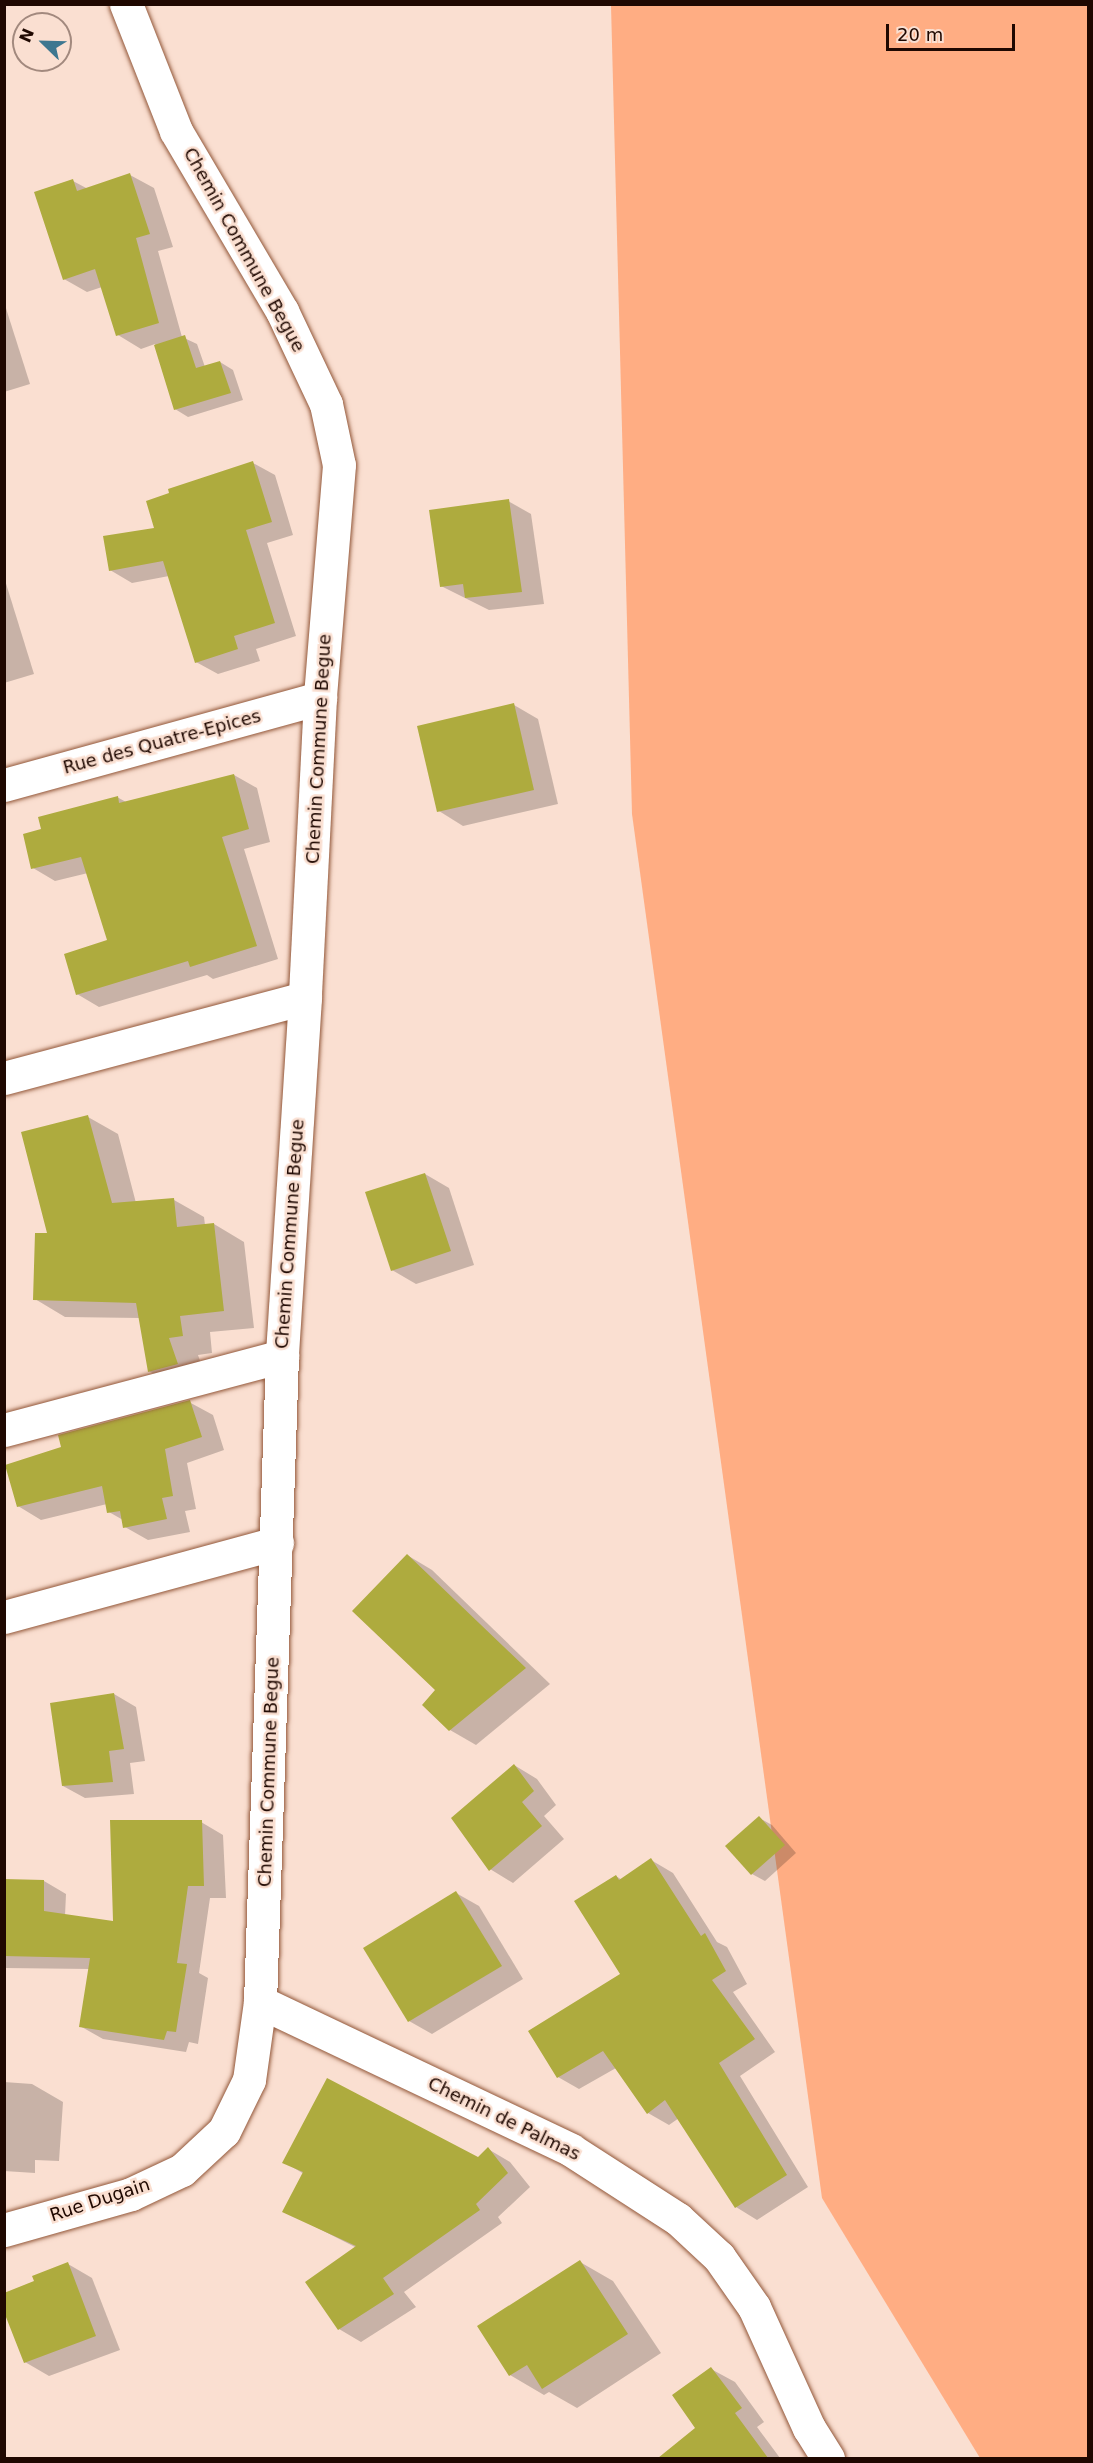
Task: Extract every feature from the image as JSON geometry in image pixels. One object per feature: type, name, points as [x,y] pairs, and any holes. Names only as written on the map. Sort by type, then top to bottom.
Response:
[{"type":"street","name":"Chemin Commune Begue","points":[[126,4],[176,130],[282,311],[326,404],[339,465],[320,698],[305,998],[282,1356],[278,1543],[260,2002]]},
{"type":"street","name":"Rue des Quatre-Epices","points":[[4,786],[320,698]]},
{"type":"street","points":[[4,1078],[305,998]]},
{"type":"street","points":[[4,1430],[282,1356]]},
{"type":"street","points":[[4,1617],[278,1543]]},
{"type":"street","name":"Rue Dugain","points":[[4,2230],[131,2194],[182,2170],[224,2131],[249,2080],[260,2002]]},
{"type":"street","name":"Chemin de Palmas","points":[[260,2002],[571,2150],[678,2219],[719,2257],[754,2307],[809,2428],[828,2458]]},
{"type":"shaded area","points":[[611,5],[1088,5],[1088,2458],[980,2458],[822,2198],[632,814]]},
{"type":"building","points":[[130,173],[150,234],[136,238],[159,323],[116,336],[95,269],[63,280],[34,192],[73,179],[77,191]]},
{"type":"building","points":[[185,335],[196,368],[220,361],[231,393],[174,410],[154,345]]},
{"type":"building","points":[[253,461],[272,522],[246,530],[275,623],[234,636],[238,649],[195,663],[163,561],[109,571],[103,536],[154,528],[146,501],[169,493],[168,489]]},
{"type":"building","points":[[509,499],[522,592],[465,598],[463,584],[440,587],[429,510]]},
{"type":"building","points":[[514,703],[534,790],[437,812],[417,726]]},
{"type":"building","points":[[234,774],[249,829],[222,837],[257,946],[190,967],[188,961],[76,995],[64,954],[107,940],[81,857],[31,869],[23,834],[41,829],[38,817],[118,796],[119,803]]},
{"type":"building","points":[[88,1115],[112,1203],[174,1198],[177,1227],[214,1223],[224,1311],[180,1316],[183,1336],[169,1338],[178,1364],[148,1372],[136,1303],[33,1300],[35,1233],[47,1233],[21,1132]]},
{"type":"building","points":[[425,1173],[451,1251],[391,1271],[365,1192]]},
{"type":"building","points":[[190,1400],[202,1437],[165,1449],[173,1496],[162,1498],[167,1519],[123,1528],[120,1511],[107,1513],[102,1486],[17,1507],[5,1465],[61,1447],[58,1435]]},
{"type":"building","points":[[407,1554],[526,1668],[449,1731],[422,1705],[435,1690],[352,1611]]},
{"type":"building","points":[[114,1693],[124,1749],[109,1751],[113,1782],[62,1786],[50,1703]]},
{"type":"building","points":[[514,1764],[534,1791],[522,1802],[542,1826],[489,1871],[451,1818]]},
{"type":"building","points":[[759,1816],[785,1845],[751,1875],[725,1846]]},
{"type":"building","points":[[110,1820],[202,1820],[204,1886],[188,1886],[177,1963],[187,1964],[176,2032],[167,2031],[164,2040],[79,2027],[90,1958],[4,1956],[4,1879],[44,1880],[44,1911],[113,1921]]},
{"type":"building","points":[[651,1858],[701,1936],[705,1933],[726,1971],[712,1980],[755,2039],[719,2063],[787,2175],[735,2208],[665,2100],[647,2114],[603,2051],[557,2078],[528,2031],[620,1974],[574,1901],[616,1875],[619,1880]]},
{"type":"building","points":[[456,1891],[502,1966],[408,2022],[363,1948]]},
{"type":"building","points":[[327,2078],[478,2157],[488,2147],[508,2173],[476,2204],[480,2210],[383,2278],[394,2294],[338,2330],[305,2282],[356,2246],[282,2212],[303,2172],[282,2163]]},
{"type":"building","points":[[580,2260],[628,2334],[542,2389],[527,2365],[509,2376],[477,2326]]},
{"type":"building","points":[[68,2262],[96,2336],[24,2363],[4,2312],[4,2293],[34,2281],[32,2276]]},
{"type":"building","points":[[711,2367],[742,2408],[735,2413],[768,2458],[658,2458],[695,2428],[672,2395]]}]
